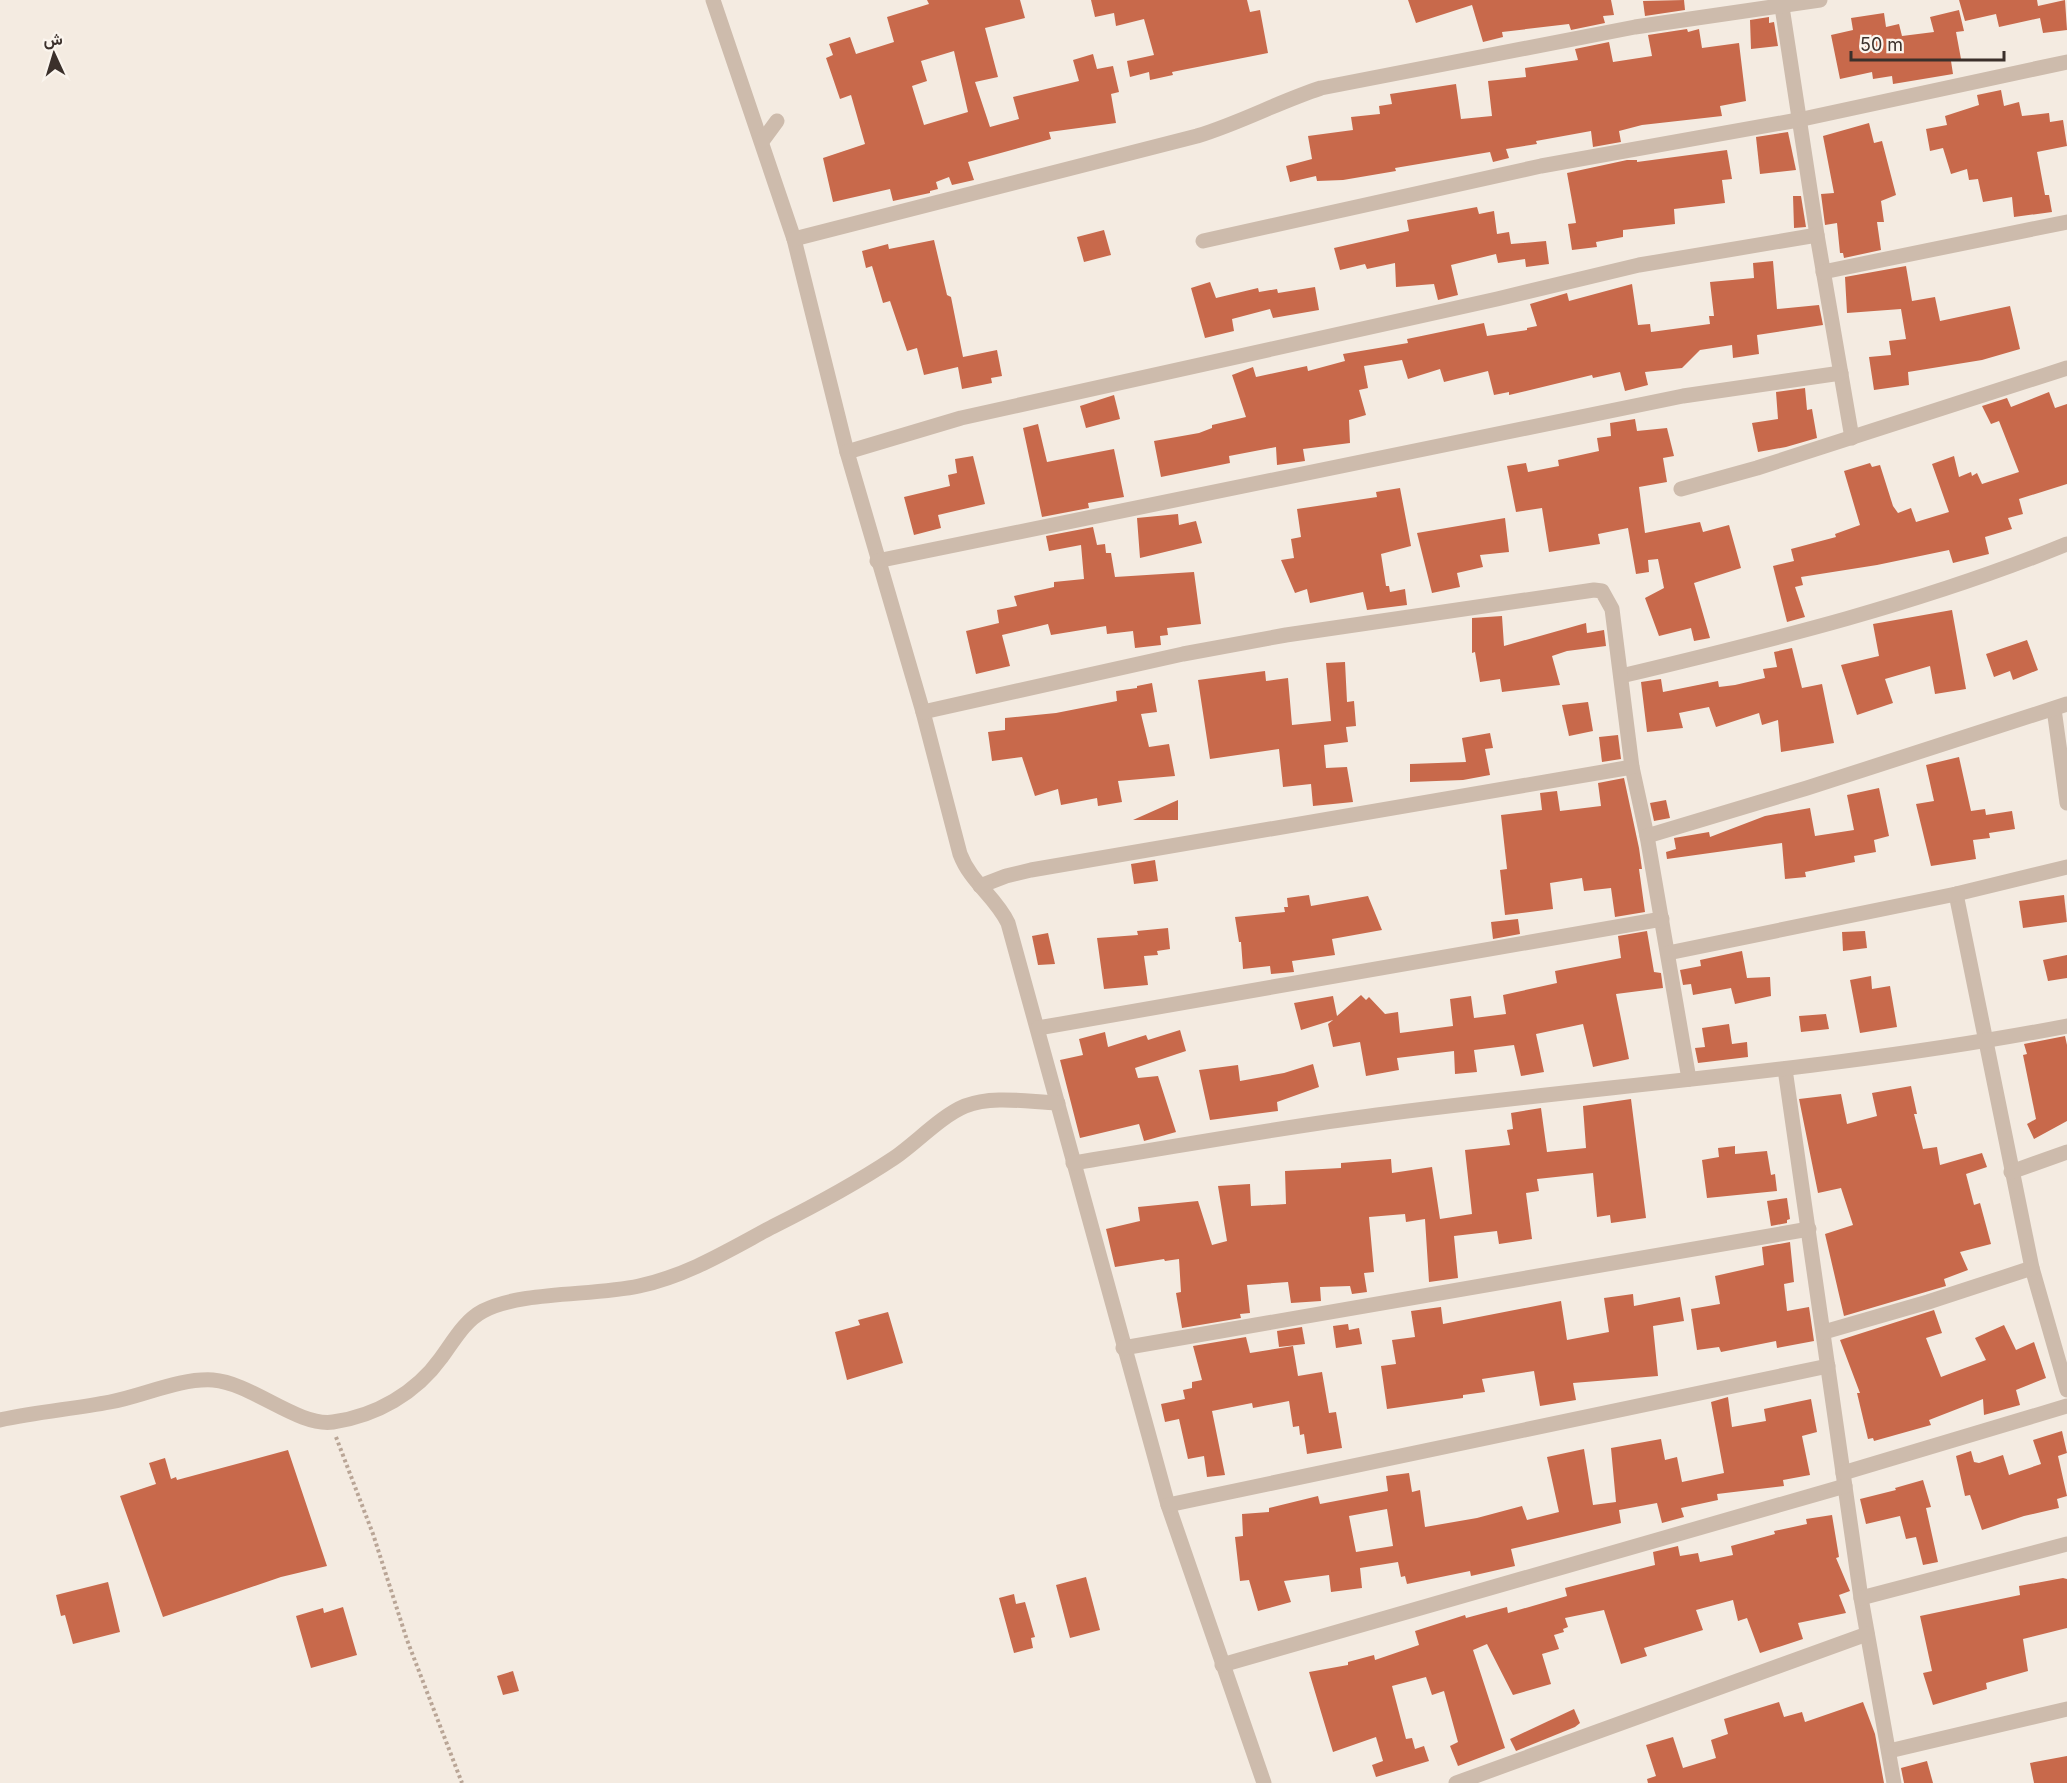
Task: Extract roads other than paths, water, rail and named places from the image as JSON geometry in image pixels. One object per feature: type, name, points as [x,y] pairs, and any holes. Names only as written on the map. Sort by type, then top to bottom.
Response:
[{"type":"street","points":[[713,0],[763,140],[794,239],[847,452],[922,712],[960,855],[967,872],[1002,911],[1008,923],[1168,1505],[1264,1783]]},
{"type":"street","points":[[794,239],[1197,136],[1238,124],[1291,98],[1320,88],[1635,27],[1820,0]]},
{"type":"street","points":[[1782,7],[1798,120],[1852,438]]},
{"type":"street","points":[[1203,241],[1541,165],[1798,120],[2067,62]]},
{"type":"street","points":[[763,140],[777,121]]},
{"type":"street","points":[[1823,272],[2067,222]]},
{"type":"street","points":[[847,452],[972,415],[1497,299],[1639,265],[1817,235]]},
{"type":"street","points":[[1680,489],[1852,438],[2067,368]]},
{"type":"street","points":[[878,561],[1683,396],[1841,373]]},
{"type":"street","points":[[1621,676],[1786,637],[2001,571],[2067,544]]},
{"type":"street","points":[[922,712],[1217,648],[1594,590],[1606,596],[1612,609],[1632,767],[1647,836],[1689,1079]]},
{"type":"street","points":[[1647,836],[1807,788],[2061,706],[2067,803]]},
{"type":"street","points":[[980,886],[1031,870],[1632,767]]},
{"type":"street","points":[[1668,953],[1956,894],[2067,867]]},
{"type":"street","points":[[1956,894],[1984,1042],[2032,1268],[2067,1390]]},
{"type":"street","points":[[1038,1028],[1662,919]]},
{"type":"street","points":[[1073,1163],[1376,1115],[1785,1069],[1984,1042],[2067,1026]]},
{"type":"street","points":[[1785,1069],[1861,1598],[1894,1783]]},
{"type":"street","points":[[0,1420],[56,1408],[110,1402],[171,1386],[212,1380],[247,1388],[299,1415],[330,1422],[368,1413],[403,1396],[424,1380],[459,1331],[482,1311],[511,1301],[639,1286],[688,1271],[831,1197],[896,1157],[963,1107],[988,1101],[1058,1103]]},
{"type":"street","points":[[2011,1172],[2067,1152]]},
{"type":"street","points":[[1123,1348],[1809,1229]]},
{"type":"street","points":[[1824,1332],[1928,1302],[2032,1268]]},
{"type":"street","points":[[1168,1505],[1828,1366]]},
{"type":"street","points":[[1222,1665],[1844,1480],[2067,1406]]},
{"type":"street","points":[[1861,1598],[2067,1544]]},
{"type":"street","points":[[1456,1783],[1867,1634]]},
{"type":"street","points":[[1889,1751],[2067,1709]]}]
